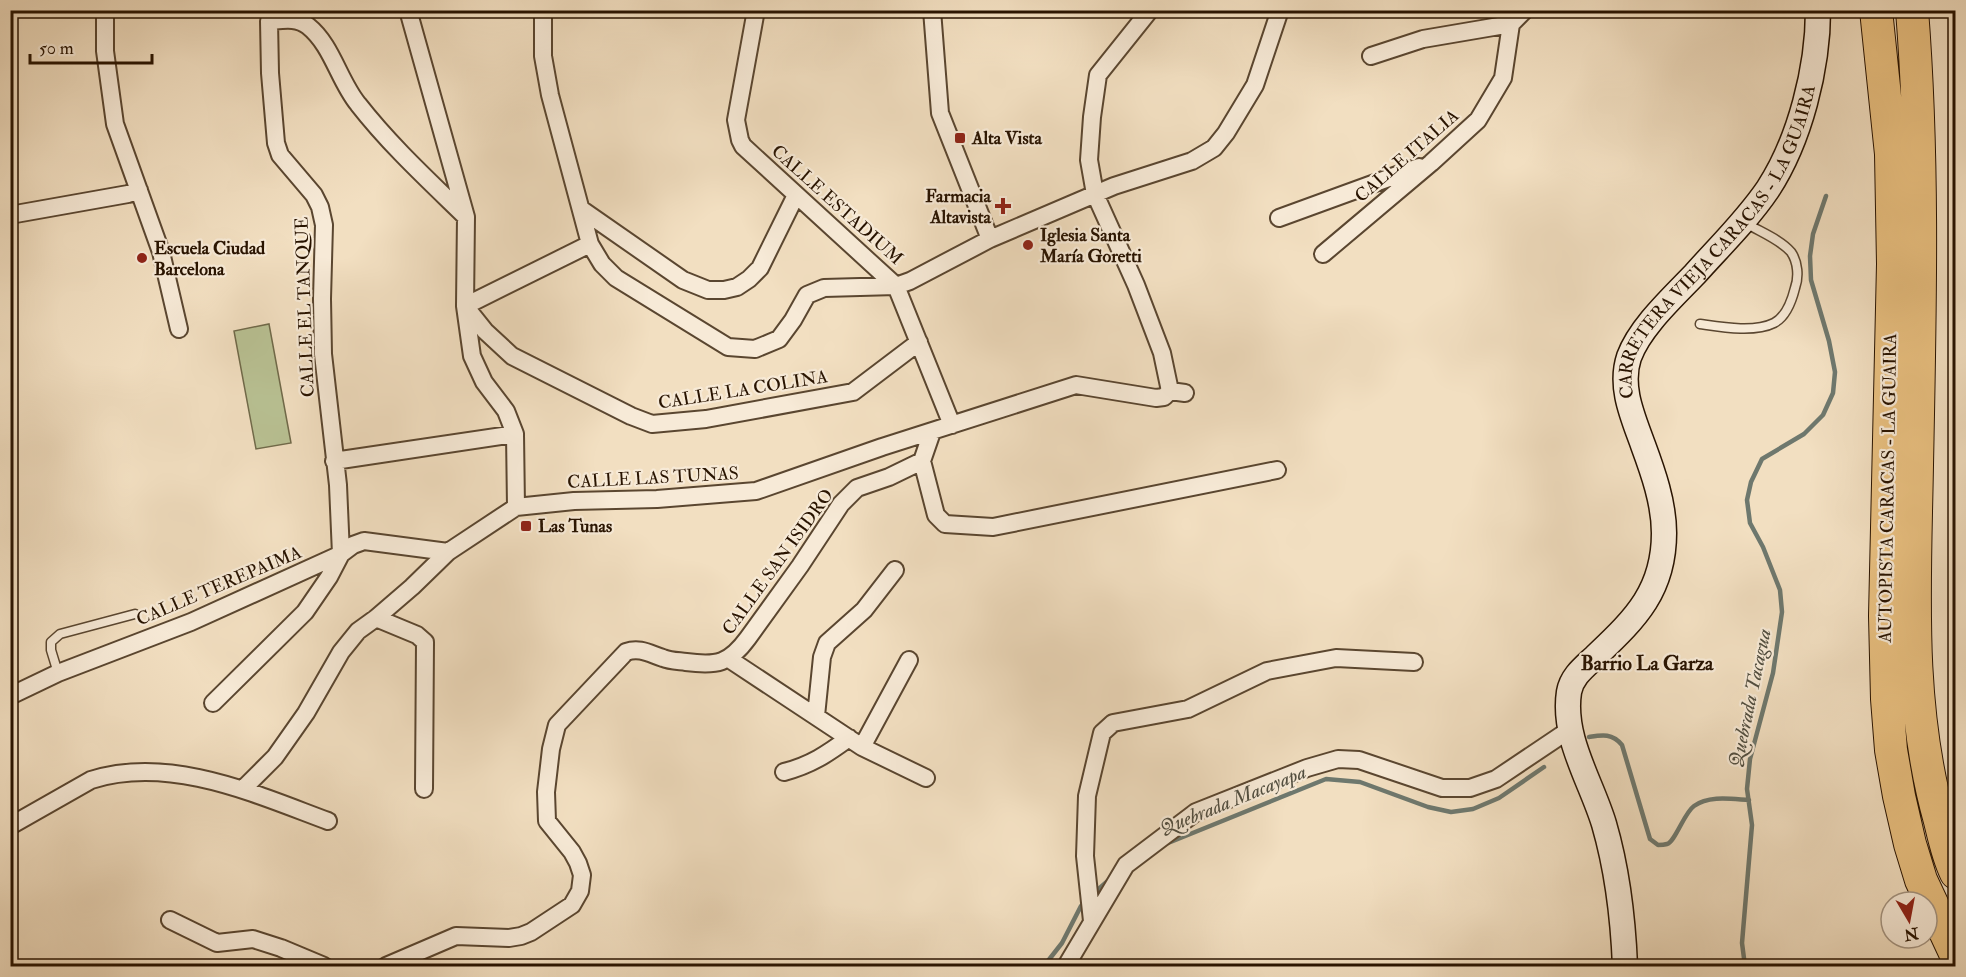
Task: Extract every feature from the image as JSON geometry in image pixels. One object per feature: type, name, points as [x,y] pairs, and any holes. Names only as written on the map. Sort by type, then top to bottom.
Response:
[{"type":"highway","name":"AUTOPISTA CARACAS - LA GUAIRA","points":[[1876,10],[1891,154],[1893,253],[1885,616],[1889,730],[1899,796],[1910,844],[1921,880],[1956,955]]},
{"type":"highway","name":"AUTOPISTA CARACAS - LA GUAIRA","points":[[1912,10],[1918,116],[1920,250],[1915,614],[1917,699],[1931,790],[1956,873]]},
{"type":"main road","name":"CARRETERA VIEJA CARACAS - LA GUAIRA","points":[[1625,966],[1621,899],[1612,858],[1604,823],[1569,730],[1568,708],[1572,681],[1631,622],[1645,603],[1657,579],[1664,549],[1663,512],[1628,399],[1625,379],[1628,360],[1635,342],[1743,222],[1769,187],[1784,159],[1811,74],[1818,39],[1818,10]]},
{"type":"street","points":[[105,10],[105,51],[115,124],[161,252],[178,329]]},
{"type":"street","points":[[408,10],[466,217],[465,306],[472,356],[484,382],[506,411],[515,434],[516,507]]},
{"type":"street","points":[[543,10],[543,56],[550,95],[590,244],[602,264],[616,278],[728,347],[755,349],[779,339],[807,295],[824,288],[897,286],[990,239],[1114,186],[1192,161],[1214,148],[1226,133],[1255,85],[1280,10]]},
{"type":"street","name":"CALLE ESTADIUM","points":[[756,10],[736,120],[743,146],[897,286],[952,424]]},
{"type":"street","points":[[932,10],[940,113],[990,239]]},
{"type":"street","points":[[1095,194],[1089,160],[1098,75],[1150,10]]},
{"type":"street","points":[[1371,56],[1423,39],[1511,24],[1525,10]]},
{"type":"street","name":"CALLE EL TANQUE","points":[[341,554],[338,485],[323,354],[324,225],[320,207],[314,195],[280,155],[276,142],[268,16],[302,22],[320,38],[356,102],[413,168],[466,217]]},
{"type":"street","name":"CALLE ITALIA","points":[[1323,254],[1478,120],[1503,78],[1511,24]]},
{"type":"street","points":[[1279,218],[1431,163]]},
{"type":"street","points":[[10,215],[128,194],[139,190]]},
{"type":"street","name":"CALLE LAS TUNAS","points":[[243,789],[275,757],[306,713],[348,641],[412,588],[448,552],[516,507],[574,501],[657,499],[756,491],[882,447],[1076,385],[1156,398],[1177,392],[1136,285],[1095,194]]},
{"type":"street","points":[[581,209],[683,280],[708,290],[724,290],[737,287],[760,268],[796,195]]},
{"type":"street","points":[[465,306],[590,244]]},
{"type":"street","name":"CALLE LA COLINA","points":[[465,306],[484,331],[512,356],[630,416],[652,424],[706,419],[853,392],[919,342]]},
{"type":"street","points":[[932,432],[922,461],[936,515],[945,524],[993,527],[1277,470]]},
{"type":"street","points":[[334,461],[515,434]]},
{"type":"street","name":"CALLE SAN ISIDRO","points":[[386,966],[456,936],[509,938],[521,936],[572,905],[580,891],[582,875],[572,852],[547,821],[546,815],[551,749],[557,725],[626,652],[633,649],[665,659],[712,664],[729,658],[739,650],[790,580],[841,504],[857,488],[890,477],[922,461]]},
{"type":"street","name":"CALLE TEREPAIMA","points":[[10,696],[58,673],[191,622],[341,554],[353,545],[364,541],[448,552]]},
{"type":"street","points":[[213,703],[305,612],[329,577],[341,554]]},
{"type":"street","points":[[816,716],[822,657],[827,643],[864,610],[895,570]]},
{"type":"street","points":[[376,618],[417,635],[425,642],[424,789]]},
{"type":"street","points":[[729,658],[856,743],[926,778]]},
{"type":"street","points":[[1092,921],[1085,856],[1087,796],[1102,733],[1113,723],[1188,710],[1267,671],[1336,658],[1414,662]]},
{"type":"street","points":[[784,772],[806,766],[856,743],[909,660]]},
{"type":"street","points":[[1066,966],[1126,865],[1197,812],[1307,768],[1338,759],[1359,760],[1442,788],[1470,788],[1496,778],[1569,730]]},
{"type":"street","points":[[10,825],[80,786],[105,776],[162,772],[243,789],[328,821]]},
{"type":"street","points":[[170,920],[217,943],[252,939],[324,966]]},
{"type":"lane","points":[[1700,324],[1733,329],[1774,323],[1783,316],[1790,304],[1797,278],[1792,254],[1785,247],[1743,222]]},
{"type":"lane","points":[[58,673],[51,642],[60,634],[135,614]]},
{"type":"green space","points":[[269,324],[291,443],[256,449],[234,331]]},
{"type":"waterway","name":"Quebrada Tacagua","points":[[1745,966],[1742,943],[1752,825],[1747,789],[1750,759],[1773,673],[1782,612],[1780,590],[1763,547],[1750,523],[1747,500],[1751,482],[1762,459],[1804,434],[1823,415],[1833,393],[1835,372],[1829,341],[1811,280],[1810,256],[1813,234],[1826,196]]},
{"type":"waterway","name":"Quebrada Macayapa","points":[[1589,737],[1603,735],[1611,737],[1622,745],[1650,839],[1658,845],[1670,842],[1690,810],[1700,803],[1721,798],[1749,800]]},
{"type":"waterway","name":"Quebrada Macayapa","points":[[1168,843],[1326,779],[1360,782],[1428,807],[1451,812],[1473,809],[1499,798],[1544,767]]},
{"type":"waterway","name":"Quebrada Macayapa","points":[[1094,893],[1110,879]]},
{"type":"waterway","name":"Quebrada Macayapa","points":[[1044,966],[1062,943],[1081,906],[1086,901]]},
{"type":"place","name":"Alta Vista","points":[[960,138]]},
{"type":"place","name":"Farmacia Altavista","points":[[1003,206]]},
{"type":"place","name":"Iglesia Santa María Goretti","points":[[1028,245]]},
{"type":"place","name":"Escuela Ciudad Barcelona","points":[[142,258]]},
{"type":"place","name":"Las Tunas","points":[[526,526]]},
{"type":"district","name":"Barrio La Garza","points":[[1647,663]]}]
